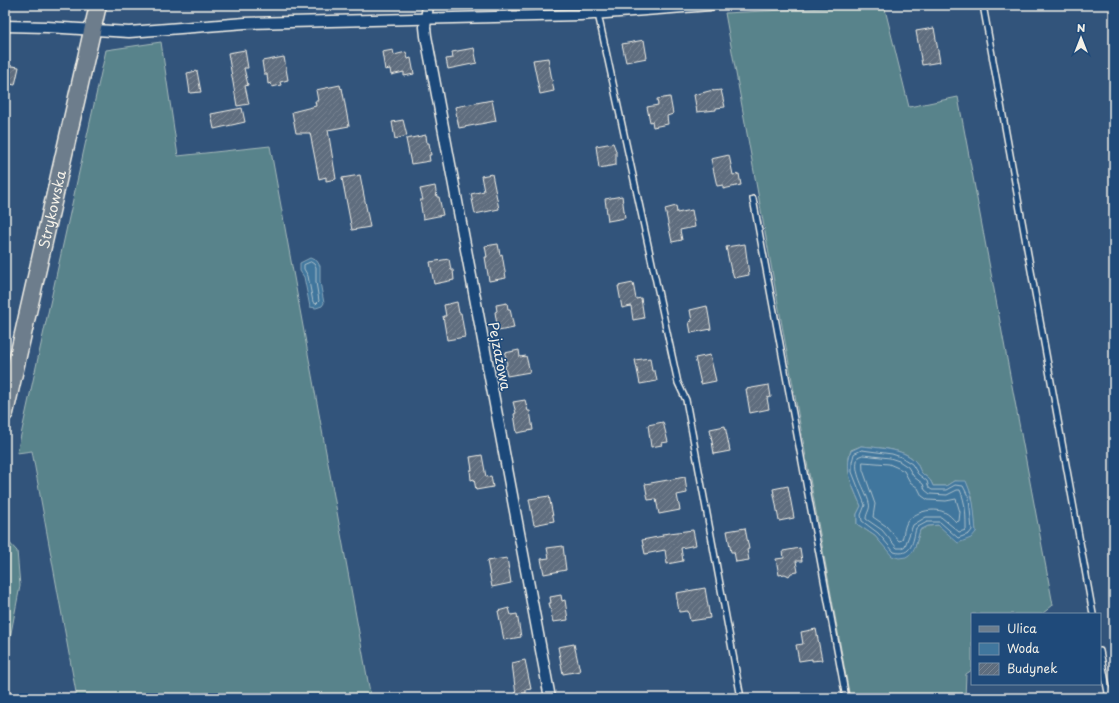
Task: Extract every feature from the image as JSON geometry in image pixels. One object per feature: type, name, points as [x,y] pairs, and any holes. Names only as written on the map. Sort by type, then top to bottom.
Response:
[{"type":"main road","name":"Strykowska","points":[[5,413],[98,5]]},
{"type":"street","name":"Pejzażowa","points":[[428,5],[425,27],[550,698]]},
{"type":"street","points":[[5,26],[129,32],[245,24],[598,14],[710,5]]},
{"type":"lane","points":[[983,5],[1093,613]]},
{"type":"lane","points":[[598,14],[678,383],[686,400],[741,698]]},
{"type":"lane","points":[[753,199],[846,698]]},
{"type":"lane","points":[[1101,656],[1109,698]]},
{"type":"green space","points":[[884,5],[909,107],[958,97],[1053,605],[1043,613],[971,613],[971,671],[966,674],[965,698],[850,698],[725,13]],"holes":[[[861,446],[882,448],[904,453],[910,457],[916,462],[921,472],[929,479],[933,486],[946,486],[954,481],[966,482],[972,497],[976,532],[938,525],[928,526],[920,530],[912,553],[883,545],[875,536],[857,524],[857,514],[861,506],[850,479],[848,465],[851,450]]]},
{"type":"green space","points":[[161,42],[178,156],[270,146],[371,698],[77,698],[32,451],[17,453],[106,50]]},
{"type":"green space","points":[[5,538],[17,551],[20,586],[5,664]]},
{"type":"water","points":[[310,258],[317,261],[320,266],[320,282],[324,303],[322,306],[316,308],[310,307],[304,277],[300,271],[300,263]]},
{"type":"water","points":[[861,446],[890,449],[904,453],[916,462],[921,472],[929,479],[933,486],[946,486],[954,481],[966,481],[973,502],[976,532],[971,538],[958,543],[938,525],[928,526],[920,530],[912,553],[906,557],[899,558],[892,556],[875,536],[857,524],[857,514],[861,506],[850,479],[848,465],[851,451]]},
{"type":"building","points":[[934,28],[940,62],[922,65],[916,31]]},
{"type":"building","points":[[644,40],[647,58],[626,62],[622,44]]},
{"type":"building","points":[[474,48],[477,63],[448,69],[446,59],[453,58],[452,52]]},
{"type":"building","points":[[245,50],[248,68],[244,68],[248,85],[245,86],[249,104],[237,106],[228,53]]},
{"type":"building","points":[[393,50],[394,55],[406,52],[408,59],[411,58],[414,74],[404,76],[404,72],[391,75],[390,69],[385,70],[382,52]]},
{"type":"building","points":[[284,57],[288,80],[280,82],[281,85],[272,87],[271,83],[268,84],[267,74],[264,74],[262,61]]},
{"type":"building","points":[[548,58],[554,91],[540,94],[533,60]]},
{"type":"building","points":[[5,65],[19,67],[15,85],[5,83]]},
{"type":"building","points":[[197,71],[201,92],[190,93],[187,73]]},
{"type":"building","points":[[340,85],[341,89],[342,88],[349,126],[328,130],[336,179],[326,181],[326,177],[319,179],[310,133],[296,133],[292,112],[316,106],[315,101],[318,101],[316,90]]},
{"type":"building","points":[[713,90],[721,90],[725,107],[716,108],[716,110],[697,112],[694,95]]},
{"type":"building","points":[[670,97],[673,114],[667,116],[668,124],[653,127],[652,121],[650,122],[647,107],[658,105],[657,99]]},
{"type":"building","points":[[492,100],[496,121],[459,128],[455,107]]},
{"type":"building","points":[[242,108],[245,122],[214,129],[211,114]]},
{"type":"building","points":[[403,120],[407,136],[395,139],[392,122]]},
{"type":"building","points":[[426,135],[431,155],[429,155],[430,161],[411,164],[406,139]]},
{"type":"building","points":[[613,143],[616,151],[616,165],[599,168],[596,146]]},
{"type":"building","points":[[729,155],[733,175],[739,174],[741,185],[723,189],[723,185],[717,186],[711,159]]},
{"type":"building","points":[[492,174],[499,209],[475,214],[471,194],[484,191],[481,176]]},
{"type":"building","points":[[360,175],[370,227],[352,230],[342,178]]},
{"type":"building","points":[[435,186],[443,215],[423,219],[420,200],[423,200],[420,189]]},
{"type":"building","points":[[622,196],[625,218],[608,221],[605,199]]},
{"type":"building","points":[[676,206],[677,213],[692,210],[695,227],[680,230],[682,240],[672,242],[665,209]]},
{"type":"building","points":[[498,244],[500,255],[502,254],[506,278],[489,281],[485,257],[487,257],[485,246]]},
{"type":"building","points":[[745,244],[749,275],[734,278],[726,247]]},
{"type":"building","points":[[449,259],[451,270],[453,270],[454,280],[434,284],[430,262]]},
{"type":"building","points":[[633,283],[636,299],[641,298],[644,318],[633,320],[631,306],[622,308],[618,286]]},
{"type":"building","points":[[457,302],[459,313],[461,313],[465,337],[447,340],[443,316],[446,316],[444,305]]},
{"type":"building","points":[[507,303],[508,309],[510,309],[514,328],[498,331],[495,312],[497,311],[496,305]]},
{"type":"building","points":[[707,306],[711,329],[691,333],[689,322],[692,321],[690,310]]},
{"type":"building","points":[[519,350],[520,357],[526,356],[530,372],[507,376],[505,353]]},
{"type":"building","points":[[710,355],[716,381],[701,384],[695,358]]},
{"type":"building","points":[[650,358],[652,371],[655,371],[657,381],[640,384],[635,360]]},
{"type":"building","points":[[769,385],[771,397],[767,398],[769,409],[750,413],[746,389]]},
{"type":"building","points":[[525,400],[528,411],[530,411],[533,430],[517,433],[514,414],[516,413],[513,402]]},
{"type":"building","points":[[663,422],[668,442],[651,447],[648,425]]},
{"type":"building","points":[[725,426],[730,451],[714,454],[710,429]]},
{"type":"building","points":[[482,455],[486,477],[491,476],[493,487],[476,490],[474,479],[471,480],[470,470],[472,470],[470,457]]},
{"type":"building","points":[[685,477],[687,493],[677,495],[680,510],[659,514],[656,499],[648,500],[645,484]]},
{"type":"building","points":[[788,486],[794,518],[779,521],[773,489]]},
{"type":"building","points":[[549,496],[554,521],[534,525],[529,499]]},
{"type":"building","points":[[745,528],[749,549],[747,550],[749,560],[736,562],[734,552],[731,552],[727,531]]},
{"type":"building","points":[[693,530],[696,545],[681,548],[683,561],[667,564],[665,550],[645,554],[642,540],[663,536],[662,534]]},
{"type":"building","points":[[563,546],[566,570],[544,574],[541,559],[549,558],[547,548]]},
{"type":"building","points":[[800,548],[802,561],[796,561],[798,572],[791,573],[789,576],[785,574],[779,575],[776,559],[784,558],[783,551]]},
{"type":"building","points":[[507,558],[511,583],[492,587],[487,561]]},
{"type":"building","points":[[705,588],[710,618],[690,621],[688,611],[679,612],[676,593]]},
{"type":"building","points":[[561,595],[562,601],[565,600],[568,620],[553,622],[549,603],[551,603],[550,597]]},
{"type":"building","points":[[509,608],[511,615],[517,614],[521,637],[504,640],[498,611]]},
{"type":"building","points":[[816,629],[822,660],[812,661],[812,659],[799,661],[796,645],[803,644],[801,632]]},
{"type":"building","points":[[574,644],[580,671],[563,674],[558,647]]},
{"type":"building","points":[[525,660],[531,689],[526,690],[526,693],[516,695],[512,663]]}]
